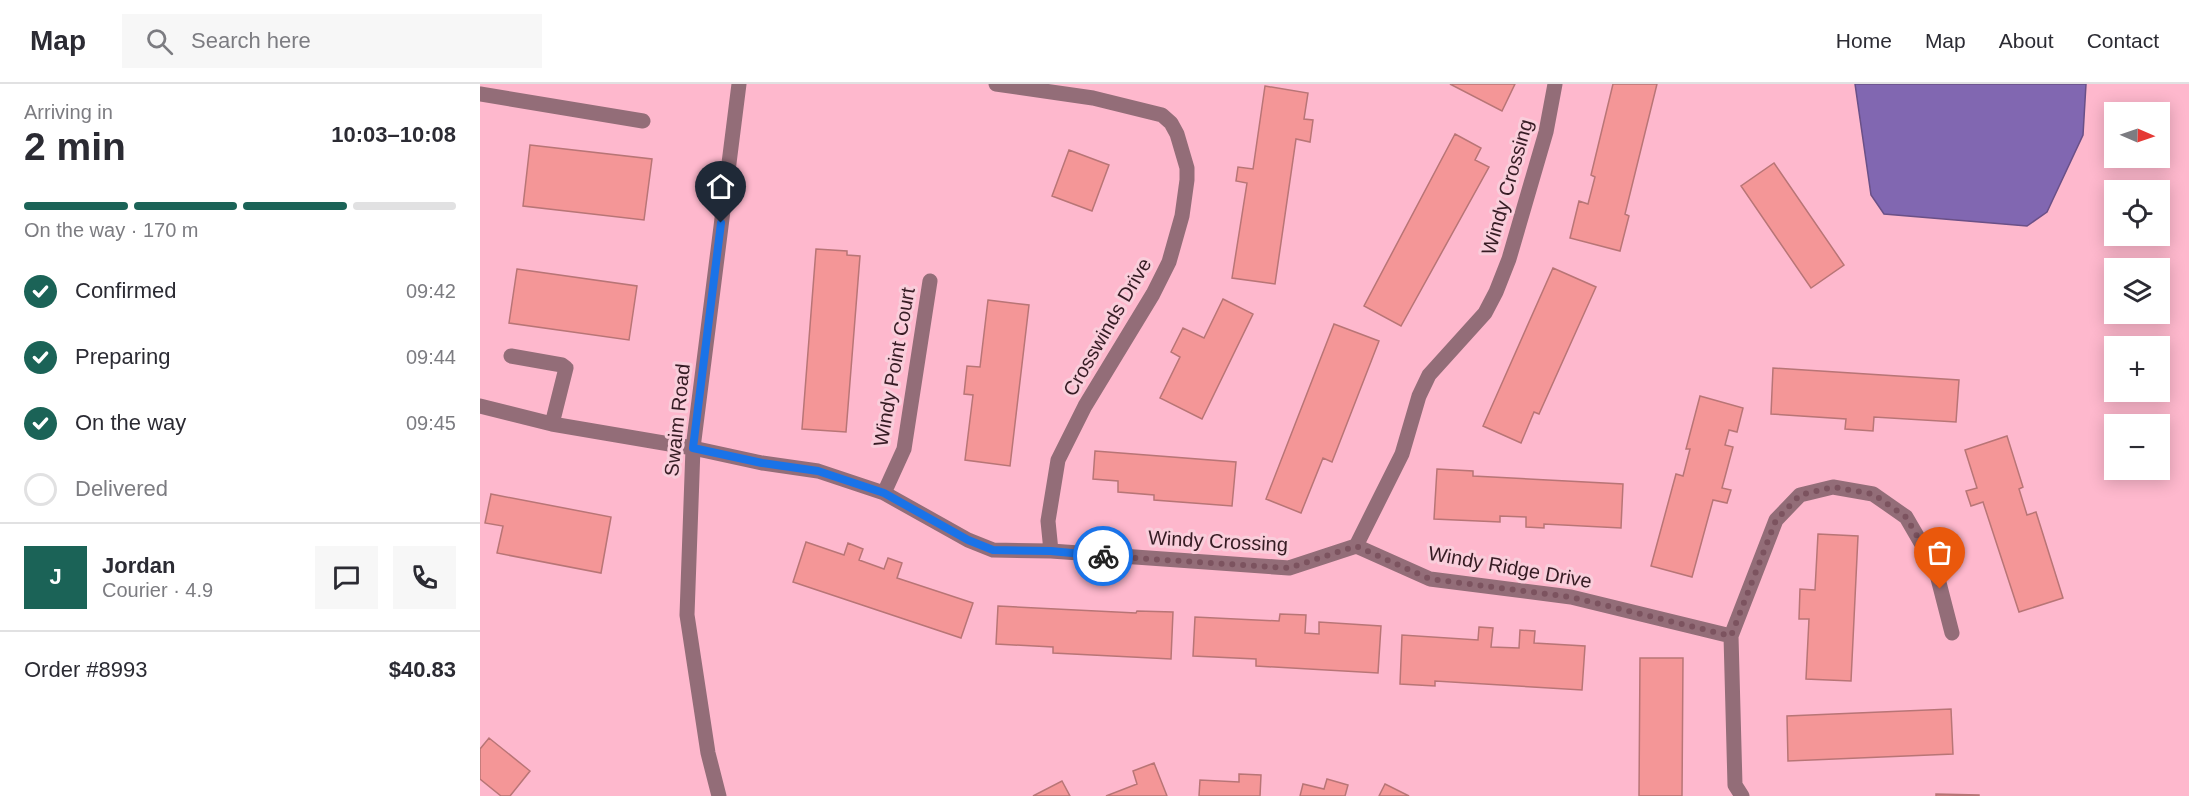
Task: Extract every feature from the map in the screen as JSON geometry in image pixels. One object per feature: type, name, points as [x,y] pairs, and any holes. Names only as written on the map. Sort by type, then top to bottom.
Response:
[{"type":"street","name":"Swaim Road","points":[[718,796],[708,753],[687,615],[693,448],[739,84]]},
{"type":"street","name":"Crosswinds Drive","points":[[996,84],[1094,91],[1162,115],[1171,123],[1177,134],[1187,168],[1182,216],[1169,262],[1153,294],[1085,406],[1058,460],[1048,522],[1051,551]]},
{"type":"street","name":"Windy Crossing","points":[[480,406],[552,424],[693,448],[762,463],[818,471],[884,493],[968,540],[993,550],[1051,551],[1289,568],[1356,546],[1402,454],[1419,396],[1429,375],[1485,313],[1509,259],[1546,132],[1555,84]]},
{"type":"street","points":[[480,94],[643,122]]},
{"type":"street","name":"Windy Point Court","points":[[884,493],[904,449],[930,281]]},
{"type":"street","points":[[511,356],[562,365],[567,368],[552,424]]},
{"type":"street","points":[[1742,796],[1736,785],[1731,636],[1776,520],[1800,495],[1833,487],[1873,494],[1906,517],[1935,567],[1952,633]]},
{"type":"street","name":"Windy Ridge Drive","points":[[1356,546],[1430,579],[1571,597],[1731,636]]},
{"type":"shaded area","points":[[1855,84],[2086,84],[2083,135],[2047,212],[2027,226],[1884,214],[1871,195]]},
{"type":"building","points":[[1450,84],[1515,84],[1502,111]]},
{"type":"building","points":[[1613,84],[1657,84],[1625,214],[1629,216],[1620,251],[1570,238],[1579,201],[1588,204],[1595,177],[1591,175]]},
{"type":"building","points":[[1265,86],[1308,93],[1304,119],[1313,120],[1310,142],[1296,139],[1275,284],[1232,278],[1247,183],[1236,181],[1238,167],[1253,169]]},
{"type":"building","points":[[1455,134],[1481,148],[1475,160],[1489,167],[1401,326],[1364,306]]},
{"type":"building","points":[[530,145],[652,159],[644,220],[523,206]]},
{"type":"building","points":[[1069,150],[1109,165],[1092,211],[1052,196]]},
{"type":"building","points":[[1774,163],[1844,265],[1811,288],[1741,186]]},
{"type":"building","points":[[816,249],[847,251],[847,255],[860,256],[846,432],[802,429]]},
{"type":"building","points":[[1553,268],[1596,287],[1539,414],[1534,412],[1521,443],[1483,426]]},
{"type":"building","points":[[517,269],[637,286],[629,340],[509,323]]},
{"type":"building","points":[[1223,299],[1253,314],[1202,419],[1160,398],[1180,357],[1171,352],[1183,328],[1204,338]]},
{"type":"building","points":[[988,300],[1029,305],[1010,466],[965,460],[973,395],[964,394],[967,366],[980,367]]},
{"type":"building","points":[[1334,324],[1379,341],[1332,462],[1323,458],[1301,513],[1266,499]]},
{"type":"building","points":[[1773,368],[1959,380],[1956,422],[1874,417],[1873,431],[1845,429],[1846,419],[1771,414]]},
{"type":"building","points":[[1700,396],[1743,408],[1737,432],[1729,430],[1725,445],[1733,447],[1722,488],[1731,490],[1727,503],[1713,500],[1692,577],[1651,566],[1676,474],[1683,476],[1690,449],[1686,449]]},
{"type":"building","points":[[2007,436],[2023,487],[2019,489],[2027,515],[2036,512],[2063,598],[2019,612],[1983,502],[1971,506],[1966,491],[1977,488],[1965,450]]},
{"type":"building","points":[[1095,451],[1236,462],[1232,506],[1154,500],[1154,495],[1118,492],[1118,481],[1093,479]]},
{"type":"building","points":[[1437,469],[1473,471],[1473,476],[1623,484],[1621,528],[1544,524],[1544,528],[1526,527],[1526,517],[1500,516],[1500,522],[1434,519]]},
{"type":"building","points":[[491,494],[611,517],[601,573],[497,553],[503,526],[485,523]]},
{"type":"building","points":[[1818,534],[1858,536],[1851,681],[1806,679],[1809,619],[1799,619],[1800,589],[1815,590]]},
{"type":"building","points":[[806,542],[844,555],[848,543],[863,549],[859,560],[884,569],[888,558],[902,563],[897,578],[973,603],[961,638],[793,582]]},
{"type":"building","points":[[998,606],[1136,613],[1137,611],[1173,612],[1171,659],[1053,653],[1053,647],[996,644]]},
{"type":"building","points":[[1280,614],[1306,615],[1305,633],[1319,634],[1319,622],[1381,626],[1378,673],[1256,666],[1256,659],[1193,656],[1195,617],[1279,621]]},
{"type":"building","points":[[1479,627],[1493,628],[1491,647],[1519,648],[1520,630],[1535,631],[1534,643],[1585,646],[1582,690],[1435,681],[1435,686],[1400,684],[1402,635],[1478,640]]},
{"type":"building","points":[[1640,658],[1683,658],[1682,796],[1639,796]]},
{"type":"building","points":[[1951,709],[1953,754],[1788,761],[1787,716]]},
{"type":"building","points":[[489,738],[530,771],[510,796],[501,796],[480,779],[480,749]]},
{"type":"building","points":[[1154,763],[1167,796],[1106,796],[1137,784],[1133,771]]},
{"type":"building","points":[[1239,774],[1261,775],[1260,796],[1199,796],[1200,780],[1239,782]]},
{"type":"building","points":[[1327,779],[1348,785],[1345,796],[1300,796],[1303,784],[1324,789]]},
{"type":"building","points":[[1062,781],[1070,796],[1033,796]]},
{"type":"building","points":[[1385,784],[1409,796],[1379,796]]},
{"type":"building","points":[[1936,794],[1979,795],[1979,796],[1936,796]]},
{"type":"way so far","points":[[1103,556],[1289,568],[1356,546],[1430,579],[1571,597],[1731,636],[1776,520],[1800,495],[1833,487],[1873,494],[1906,517],[1935,567],[1940,589]]},
{"type":"route","points":[[721,223],[693,448],[762,463],[818,471],[884,493],[968,540],[993,550],[1051,551],[1103,556]]}]
